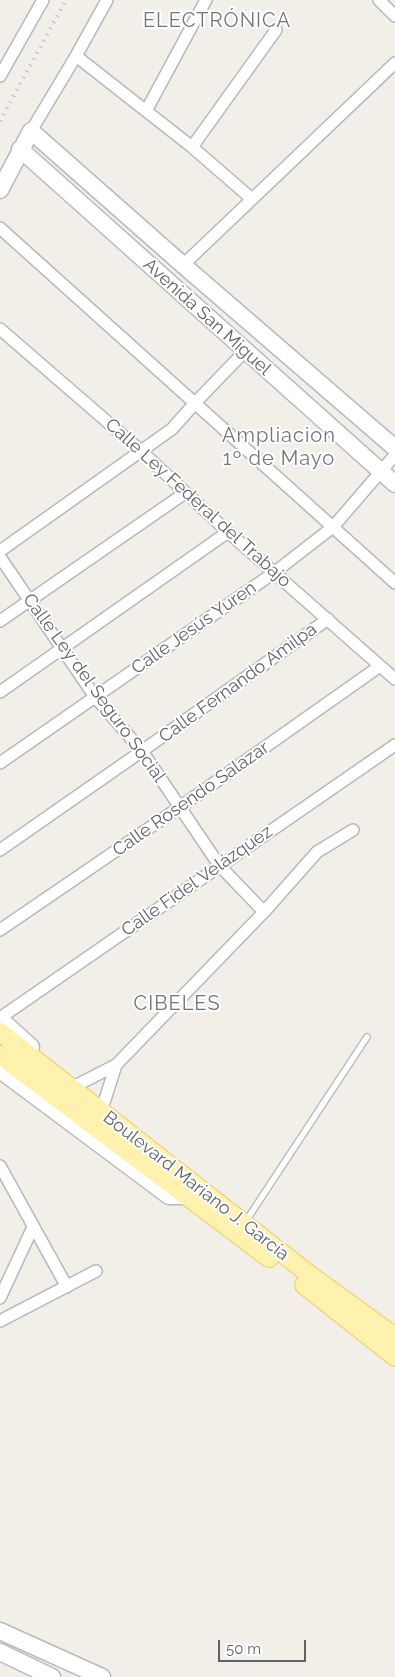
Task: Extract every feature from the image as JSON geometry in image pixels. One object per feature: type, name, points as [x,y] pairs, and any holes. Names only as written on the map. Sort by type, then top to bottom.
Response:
[{"type":"main road","name":"Boulevard Mariano J. García","points":[[0,1032],[244,1224],[340,1305],[395,1357]]},
{"type":"main road","name":"Boulevard Mariano J. García","points":[[0,1055],[186,1196],[340,1305],[395,1337]]},
{"type":"street","points":[[0,76],[43,0]]},
{"type":"street","points":[[0,190],[20,149],[107,0]]},
{"type":"street","points":[[146,111],[206,0]]},
{"type":"street","points":[[379,0],[395,16]]},
{"type":"street","points":[[192,147],[276,30]]},
{"type":"street","points":[[76,56],[192,147],[252,199]]},
{"type":"street","points":[[183,265],[395,63]]},
{"type":"street","name":"Avenida San Miguel","points":[[31,131],[395,448]]},
{"type":"street","name":"Avenida San Miguel","points":[[20,149],[395,484]]},
{"type":"street","points":[[0,228],[395,583]]},
{"type":"street","name":"Calle Ley Federal del Trabajo","points":[[0,329],[141,451],[228,532],[276,572],[395,679]]},
{"type":"street","points":[[0,551],[172,429],[195,402],[245,351]]},
{"type":"street","name":"Calle Jesús Yuren","points":[[0,763],[276,572],[333,527],[395,455]]},
{"type":"street","points":[[0,620],[185,493]]},
{"type":"street","points":[[0,692],[228,532]]},
{"type":"street","name":"Calle Ley del Seguro Social","points":[[0,557],[96,697],[142,751],[219,865],[264,912]]},
{"type":"street","name":"Calle Fernando Amilpa","points":[[0,850],[328,619]]},
{"type":"street","name":"Calle Rosendo Salazar","points":[[0,930],[180,807],[380,666]]},
{"type":"street","name":"Calle Fidel Velázquez","points":[[0,1018],[395,745]]},
{"type":"street","points":[[75,1086],[116,1065],[264,912],[317,852],[353,830]]},
{"type":"street","points":[[0,1018],[129,1135]]},
{"type":"street","points":[[102,1109],[116,1065]]},
{"type":"street","points":[[0,1070],[169,1196],[186,1196]]},
{"type":"street","points":[[0,1166],[67,1286]]},
{"type":"street","points":[[0,1298],[33,1227]]},
{"type":"street","points":[[0,1321],[96,1271]]},
{"type":"street","points":[[0,1631],[102,1677]]},
{"type":"street","points":[[0,1652],[52,1677]]},
{"type":"lane","points":[[244,1224],[367,1037]]},
{"type":"railway","points":[[0,121],[66,0]]},
{"type":"district","name":"ELECTRÓNICA","points":[[217,21]]},
{"type":"district","name":"Ampliacion 1º de Mayo","points":[[279,448]]},
{"type":"district","name":"CIBELES","points":[[177,1004]]}]
